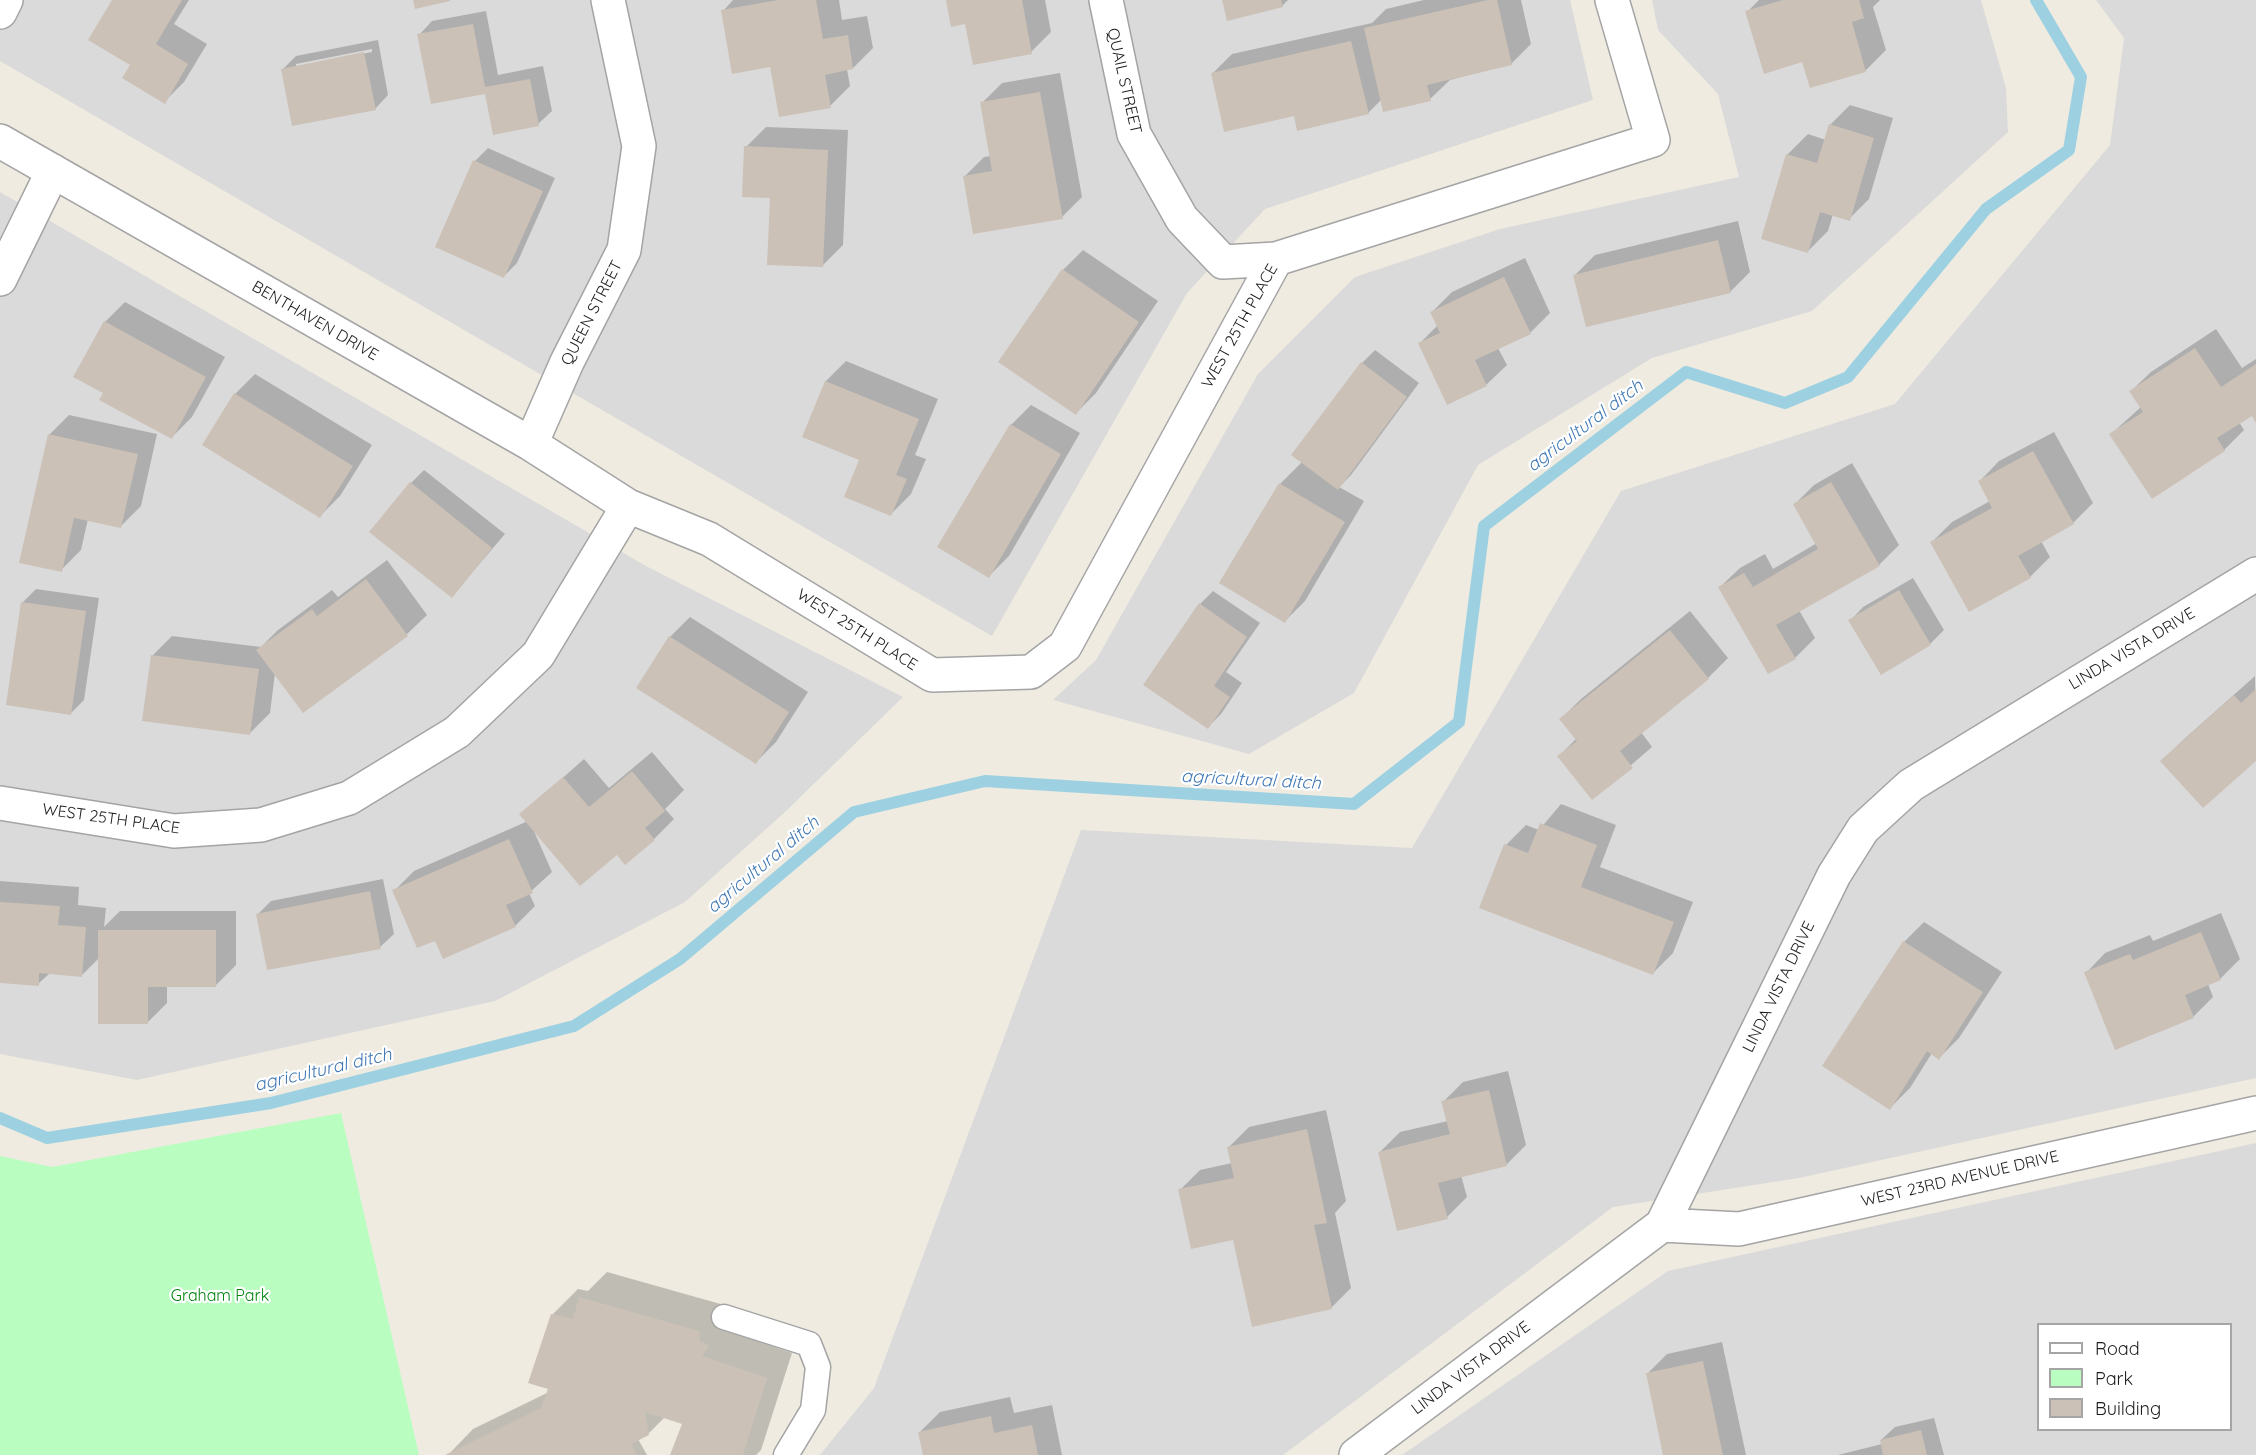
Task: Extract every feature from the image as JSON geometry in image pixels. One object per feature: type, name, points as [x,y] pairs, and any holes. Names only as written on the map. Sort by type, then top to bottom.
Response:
[{"type":"street","points":[[0,12],[6,0]]},
{"type":"street","name":"QUEEN STREET","points":[[531,444],[567,362],[624,250],[639,146],[608,0]]},
{"type":"street","name":"QUAIL STREET","points":[[1106,0],[1134,135],[1182,219],[1223,262],[1276,259]]},
{"type":"street","name":"WEST 25TH PLACE","points":[[0,803],[174,831],[261,825],[349,798],[457,732],[538,655],[628,506],[709,539],[932,675],[1031,672],[1065,646],[1276,259],[1653,140],[1612,0]]},
{"type":"street","name":"BENTHAVEN DRIVE","points":[[0,141],[531,444],[628,506]]},
{"type":"street","points":[[0,279],[52,171]]},
{"type":"street","name":"LINDA VISTA DRIVE","points":[[1356,1455],[1662,1225],[1834,874],[1863,829],[1911,784],[2256,574]]},
{"type":"street","name":"WEST 23RD AVENUE DRIVE","points":[[1662,1225],[1739,1228],[2256,1113]]},
{"type":"lane","points":[[724,1317],[809,1344],[818,1367],[813,1410],[786,1455]]},
{"type":"shaded area","points":[[0,0],[1570,0],[1593,100],[1265,209],[1187,293],[992,636],[0,61]]},
{"type":"shaded area","points":[[1652,0],[1981,0],[2006,88],[2008,132],[1812,311],[1652,358],[1478,465],[1354,693],[1249,754],[1053,700],[1096,660],[1258,374],[1355,277],[1500,229],[1739,177],[1718,94],[1658,30]]},
{"type":"shaded area","points":[[2096,0],[2256,0],[2256,1078],[1799,1178],[1613,1207],[1283,1455],[820,1455],[874,1388],[1081,830],[1412,848],[1621,491],[1895,404],[2110,145],[2124,38]]},
{"type":"shaded area","points":[[0,192],[646,566],[903,697],[785,812],[685,902],[495,1001],[137,1080],[0,1054]]},
{"type":"shaded area","points":[[2256,1143],[2256,1455],[1402,1455],[1668,1271]]},
{"type":"green space","name":"Graham Park","points":[[341,1113],[419,1455],[0,1455],[0,1156],[52,1167]]},
{"type":"building","points":[[112,0],[182,0],[156,44],[188,64],[165,104],[122,78],[130,65],[88,40]]},
{"type":"building","points":[[413,0],[450,0],[450,1],[415,9]]},
{"type":"building","points":[[778,0],[816,0],[823,39],[848,35],[853,69],[825,75],[831,108],[779,117],[770,67],[732,74],[721,10]]},
{"type":"building","points":[[946,0],[1022,0],[1032,54],[973,65],[965,24],[951,27]]},
{"type":"building","points":[[1222,0],[1281,0],[1283,7],[1227,21]]},
{"type":"building","points":[[1488,0],[1497,0],[1512,65],[1427,85],[1431,101],[1383,112],[1364,28]]},
{"type":"building","points":[[1783,0],[1859,0],[1864,18],[1852,22],[1866,72],[1810,88],[1802,62],[1764,74],[1745,11]]},
{"type":"building","points":[[473,24],[485,87],[530,79],[539,126],[493,135],[485,94],[431,104],[417,34]]},
{"type":"building","points":[[1351,41],[1369,114],[1297,131],[1294,116],[1224,132],[1211,73]]},
{"type":"building","points":[[364,52],[376,110],[292,126],[281,69]]},
{"type":"building","points":[[1040,92],[1063,219],[973,234],[963,176],[992,171],[980,102]]},
{"type":"building","points":[[1829,124],[1874,138],[1850,221],[1820,212],[1808,253],[1761,239],[1786,154],[1817,163]]},
{"type":"building","points":[[744,146],[828,150],[823,267],[767,265],[770,198],[742,197]]},
{"type":"building","points":[[473,160],[543,191],[504,278],[435,247]]},
{"type":"building","points":[[1718,240],[1731,293],[1586,327],[1573,275]]},
{"type":"building","points":[[1062,269],[1139,322],[1076,415],[998,362]]},
{"type":"building","points":[[1504,277],[1531,334],[1475,360],[1487,386],[1447,405],[1418,343],[1440,333],[1430,312]]},
{"type":"building","points":[[104,321],[206,377],[172,439],[99,400],[103,393],[73,377]]},
{"type":"building","points":[[2195,348],[2221,387],[2256,364],[2256,423],[2252,416],[2217,438],[2225,451],[2152,499],[2109,434],[2143,412],[2129,391]]},
{"type":"building","points":[[1361,362],[1407,397],[1338,490],[1291,455]]},
{"type":"building","points":[[825,381],[919,419],[896,475],[907,479],[891,516],[844,497],[859,460],[802,437]]},
{"type":"building","points":[[234,393],[353,466],[320,518],[202,445]]},
{"type":"building","points":[[1010,424],[1061,454],[989,578],[937,547]]},
{"type":"building","points":[[48,434],[138,454],[121,528],[74,518],[62,572],[19,563]]},
{"type":"building","points":[[2033,451],[2074,524],[2018,556],[2031,578],[1969,612],[1930,542],[1992,508],[1978,481]]},
{"type":"building","points":[[410,482],[492,548],[452,598],[369,532]]},
{"type":"building","points":[[1831,482],[1880,566],[1776,625],[1796,659],[1768,674],[1718,587],[1744,573],[1753,587],[1818,549],[1793,504]]},
{"type":"building","points":[[1279,483],[1345,522],[1285,623],[1219,583]]},
{"type":"building","points":[[366,579],[408,636],[303,713],[256,650],[312,609],[317,616]]},
{"type":"building","points":[[1899,590],[1931,645],[1881,675],[1848,620]]},
{"type":"building","points":[[21,602],[86,611],[71,715],[6,705]]},
{"type":"building","points":[[1199,603],[1247,637],[1214,686],[1230,697],[1208,729],[1143,685]]},
{"type":"building","points":[[1670,630],[1709,679],[1620,751],[1633,768],[1592,800],[1557,756],[1577,741],[1559,719]]},
{"type":"building","points":[[669,636],[789,712],[756,764],[636,688]]},
{"type":"building","points":[[151,655],[259,669],[250,735],[142,721]]},
{"type":"building","points":[[2256,689],[2256,761],[2203,808],[2160,761],[2234,695],[2241,703]]},
{"type":"building","points":[[632,771],[665,811],[645,828],[655,840],[625,865],[617,855],[580,886],[519,814],[563,777],[589,807]]},
{"type":"building","points":[[1540,823],[1597,845],[1581,887],[1674,922],[1653,975],[1479,908],[1504,844],[1528,853]]},
{"type":"building","points":[[509,839],[533,893],[506,905],[516,927],[443,959],[435,941],[417,948],[392,890]]},
{"type":"building","points":[[370,891],[381,949],[267,970],[256,914]]},
{"type":"building","points":[[0,902],[60,906],[58,925],[86,927],[82,977],[39,973],[39,986],[0,983]]},
{"type":"building","points":[[98,930],[216,930],[216,987],[148,987],[148,1024],[98,1024]]},
{"type":"building","points":[[2201,932],[2221,980],[2185,995],[2194,1018],[2115,1050],[2084,972],[2130,954],[2133,960]]},
{"type":"building","points":[[1903,941],[1983,992],[1939,1060],[1927,1051],[1890,1110],[1822,1066]]},
{"type":"building","points":[[1489,1090],[1507,1166],[1438,1183],[1448,1219],[1397,1231],[1378,1152],[1450,1134],[1441,1101]]},
{"type":"building","points":[[1307,1129],[1327,1223],[1314,1225],[1332,1309],[1252,1327],[1233,1240],[1191,1249],[1178,1189],[1234,1178],[1227,1147]]},
{"type":"building","points":[[579,1297],[699,1331],[700,1341],[709,1346],[702,1356],[767,1378],[743,1455],[670,1455],[682,1424],[645,1412],[649,1435],[631,1444],[637,1455],[445,1455],[541,1408],[548,1389],[528,1383],[551,1314],[573,1319]]},
{"type":"building","points":[[1703,1361],[1723,1455],[1663,1455],[1646,1373]]},
{"type":"building","points":[[991,1416],[994,1433],[1032,1425],[1038,1455],[923,1455],[918,1432]]},
{"type":"building","points":[[1921,1430],[1927,1455],[1883,1455],[1880,1440]]},
{"type":"waterway","name":"agricultural ditch","points":[[0,1118],[47,1138],[271,1103],[574,1026],[680,959],[854,812],[985,781],[1354,804],[1459,722],[1484,526],[1686,372],[1785,403],[1848,377],[1986,209],[2069,150],[2081,77],[2036,0]]}]
